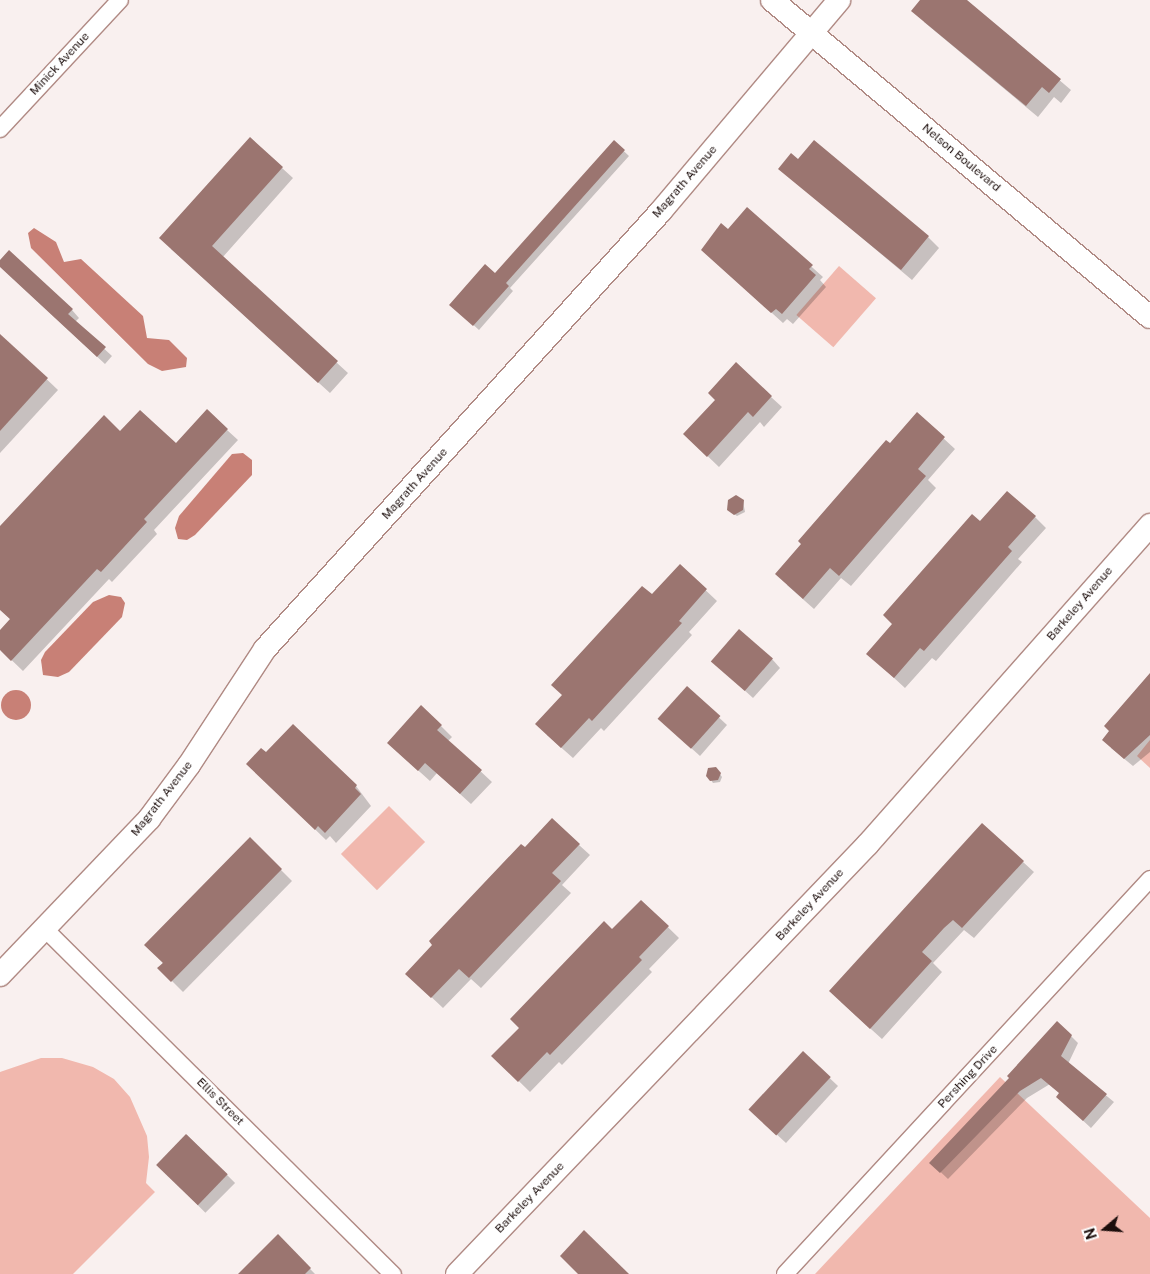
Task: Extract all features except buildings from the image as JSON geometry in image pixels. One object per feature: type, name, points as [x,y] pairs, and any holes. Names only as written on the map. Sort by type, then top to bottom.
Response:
[{"type":"main road","name":"Nelson Boulevard","points":[[772,0],[1150,317]]},
{"type":"main road","name":"Magrath Avenue","points":[[0,975],[122,850],[173,788],[265,649],[660,211],[813,33],[839,0]]},
{"type":"main road","name":"Barkeley Avenue","points":[[457,1274],[868,844],[1150,525]]},
{"type":"street","name":"Minick Avenue","points":[[0,129],[120,0]]},
{"type":"street","name":"Pershing Drive","points":[[786,1274],[1150,880]]},
{"type":"street","name":"Ellis Street","points":[[46,930],[393,1274]]},
{"type":"shaded area","points":[[34,228],[56,242],[64,262],[81,259],[143,316],[147,338],[169,340],[187,358],[186,367],[162,371],[148,364],[31,248],[28,233]]},
{"type":"shaded area","points":[[839,266],[876,298],[833,347],[796,315]]},
{"type":"shaded area","points":[[243,453],[252,460],[252,475],[195,535],[187,540],[178,539],[175,528],[179,516],[232,454]]},
{"type":"shaded area","points":[[109,595],[121,597],[125,603],[122,617],[69,672],[58,677],[43,675],[41,660],[45,652],[93,602]]},
{"type":"shaded area","points":[[16,690],[26,695],[31,705],[26,715],[16,720],[6,715],[1,705],[6,695]]},
{"type":"shaded area","points":[[1150,740],[1150,768],[1137,756]]},
{"type":"shaded area","points":[[389,806],[425,842],[377,890],[341,854]]},
{"type":"shaded area","points":[[41,1058],[62,1058],[93,1067],[114,1079],[130,1097],[147,1136],[149,1157],[146,1183],[155,1192],[73,1274],[0,1274],[0,1072]]},
{"type":"shaded area","points":[[1000,1077],[1150,1218],[1150,1274],[815,1274]]}]
